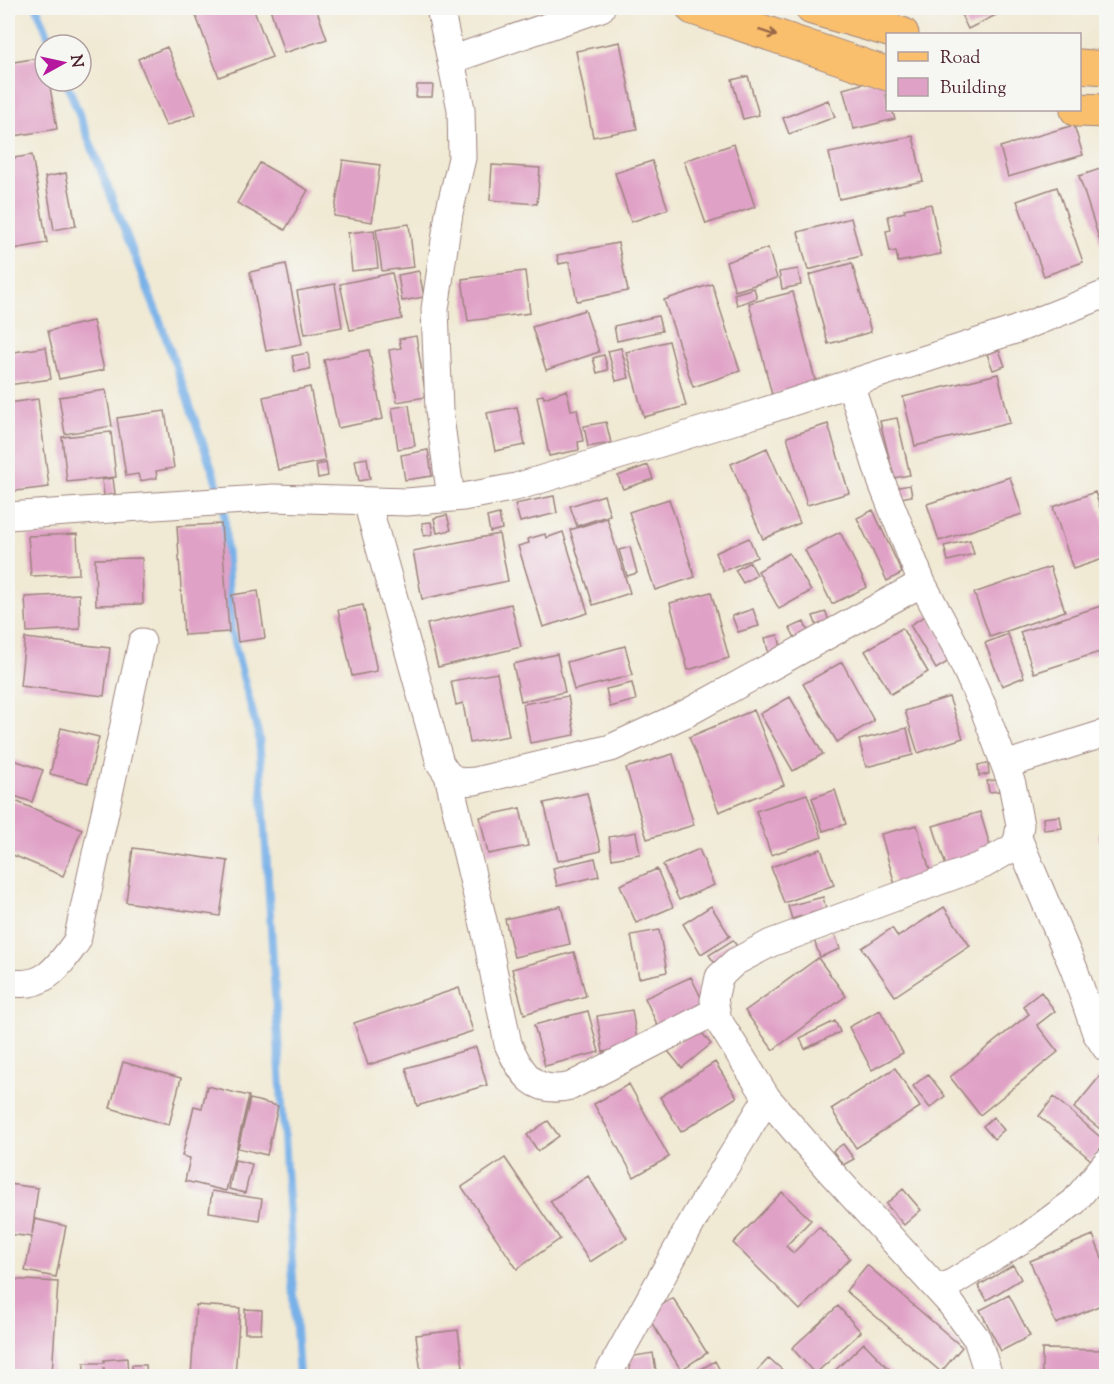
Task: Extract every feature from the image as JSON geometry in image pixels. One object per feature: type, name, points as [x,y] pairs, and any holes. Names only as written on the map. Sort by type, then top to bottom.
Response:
[{"type":"main road","points":[[693,8],[886,73]]},
{"type":"main road","points":[[812,8],[899,33]]},
{"type":"main road","points":[[1081,66],[1107,68]]},
{"type":"main road","points":[[1081,110],[1107,111]]},
{"type":"street","points":[[440,8],[461,109],[462,158],[449,213],[435,309],[439,410],[451,498]]},
{"type":"street","points":[[451,60],[601,8]]},
{"type":"street","points":[[8,516],[273,498],[407,502],[451,498],[516,487],[1015,330],[1107,294]]},
{"type":"street","points":[[850,383],[882,483],[921,582],[956,647],[1005,765],[1018,806],[1020,825],[1018,838],[1014,847],[983,865],[771,943],[735,962],[719,977],[714,1000],[718,1020],[768,1098],[828,1169],[939,1291],[977,1339],[989,1377]]},
{"type":"street","points":[[367,502],[440,763],[448,775],[485,929],[508,1044],[526,1075],[538,1086],[555,1090],[571,1086],[716,1011]]},
{"type":"street","points":[[448,775],[460,782],[476,781],[611,748],[687,713],[921,582]]},
{"type":"street","points":[[8,981],[31,984],[55,971],[77,941],[142,642]]},
{"type":"street","points":[[1005,765],[1107,733]]},
{"type":"street","points":[[1018,838],[1074,969],[1096,1033],[1107,1048]]},
{"type":"street","points":[[607,1377],[696,1215],[768,1098]]},
{"type":"street","points":[[939,1291],[1028,1236],[1074,1203],[1107,1163]]},
{"type":"building","points":[[220,8],[253,8],[272,57],[219,77],[196,16]]},
{"type":"building","points":[[270,8],[316,8],[327,39],[284,53]]},
{"type":"building","points":[[958,8],[1010,8],[968,29]]},
{"type":"building","points":[[620,42],[637,129],[593,137],[576,51]]},
{"type":"building","points":[[167,47],[196,114],[166,126],[138,59]]},
{"type":"building","points":[[33,59],[33,93],[51,93],[57,129],[8,137],[8,63]]},
{"type":"building","points":[[748,76],[759,115],[743,119],[732,80]]},
{"type":"building","points":[[884,78],[886,111],[892,111],[895,119],[854,129],[843,89]]},
{"type":"building","points":[[417,85],[433,85],[432,97],[416,97]]},
{"type":"building","points":[[828,100],[835,117],[789,134],[783,118]]},
{"type":"building","points":[[1074,125],[1083,155],[1008,177],[1000,147]]},
{"type":"building","points":[[913,136],[923,181],[839,199],[829,153]]},
{"type":"building","points":[[734,144],[755,207],[706,224],[684,161]]},
{"type":"building","points":[[32,155],[47,243],[8,250],[8,159]]},
{"type":"building","points":[[343,160],[380,165],[372,222],[334,216]]},
{"type":"building","points":[[652,161],[668,209],[631,222],[615,173]]},
{"type":"building","points":[[260,163],[308,190],[285,230],[237,203]]},
{"type":"building","points":[[492,165],[540,168],[537,204],[490,200]]},
{"type":"building","points":[[1106,167],[1106,260],[1079,176]]},
{"type":"building","points":[[66,173],[76,226],[54,230],[45,177]]},
{"type":"building","points":[[1057,187],[1083,262],[1044,276],[1017,201]]},
{"type":"building","points":[[931,204],[941,254],[898,262],[896,251],[890,252],[886,231],[891,230],[888,216],[905,212],[904,209]]},
{"type":"building","points":[[851,218],[861,256],[808,270],[798,232]]},
{"type":"building","points":[[409,224],[414,267],[382,271],[376,229]]},
{"type":"building","points":[[374,230],[378,268],[352,271],[348,233]]},
{"type":"building","points":[[618,243],[628,291],[577,301],[569,262],[559,264],[557,255]]},
{"type":"building","points":[[768,248],[777,278],[735,291],[726,262]]},
{"type":"building","points":[[852,263],[871,332],[828,344],[809,275]]},
{"type":"building","points":[[286,264],[302,344],[266,351],[250,272]]},
{"type":"building","points":[[798,269],[801,285],[782,289],[779,272]]},
{"type":"building","points":[[419,271],[424,297],[402,301],[398,275]]},
{"type":"building","points":[[525,271],[530,313],[468,321],[462,279]]},
{"type":"building","points":[[392,273],[402,319],[350,330],[340,284]]},
{"type":"building","points":[[335,284],[342,327],[305,334],[297,291]]},
{"type":"building","points":[[712,284],[740,371],[693,387],[664,300]]},
{"type":"building","points":[[754,288],[757,298],[737,305],[734,294]]},
{"type":"building","points":[[793,292],[816,384],[772,395],[749,303]]},
{"type":"building","points":[[585,310],[599,352],[546,370],[532,327]]},
{"type":"building","points":[[658,316],[662,331],[617,341],[614,326]]},
{"type":"building","points":[[93,321],[104,370],[59,379],[48,331]]},
{"type":"building","points":[[416,336],[426,397],[397,402],[389,350],[401,348],[399,339]]},
{"type":"building","points":[[669,341],[686,406],[644,417],[626,352]]},
{"type":"building","points":[[46,347],[51,379],[8,385],[8,353]]},
{"type":"building","points":[[621,348],[629,378],[616,381],[608,351]]},
{"type":"building","points":[[369,350],[383,419],[338,428],[324,360]]},
{"type":"building","points":[[999,350],[1005,366],[993,370],[987,354]]},
{"type":"building","points":[[308,353],[310,369],[295,372],[292,356]]},
{"type":"building","points":[[604,355],[608,370],[597,373],[593,358]]},
{"type":"building","points":[[998,374],[1010,423],[915,446],[903,397]]},
{"type":"building","points":[[310,387],[325,461],[278,470],[263,397]]},
{"type":"building","points":[[106,390],[112,426],[65,434],[59,397]]},
{"type":"building","points":[[567,390],[571,410],[577,409],[583,441],[578,442],[579,450],[549,456],[537,396],[543,395],[544,398]]},
{"type":"building","points":[[38,399],[49,487],[8,492],[8,403]]},
{"type":"building","points":[[409,405],[415,446],[398,449],[392,408]]},
{"type":"building","points":[[517,407],[525,445],[495,451],[487,413]]},
{"type":"building","points":[[165,411],[174,468],[156,471],[157,478],[140,481],[138,474],[126,476],[117,418]]},
{"type":"building","points":[[897,418],[910,475],[894,478],[880,421]]},
{"type":"building","points":[[606,422],[611,443],[588,447],[584,426]]},
{"type":"building","points":[[828,424],[849,493],[807,505],[787,437]]},
{"type":"building","points":[[111,432],[116,477],[67,482],[62,437]]},
{"type":"building","points":[[767,448],[800,523],[763,539],[731,464]]},
{"type":"building","points":[[428,450],[432,476],[405,480],[401,455]]},
{"type":"building","points":[[367,458],[370,479],[359,481],[355,460]]},
{"type":"building","points":[[326,463],[328,476],[318,478],[316,465]]},
{"type":"building","points":[[648,465],[653,479],[623,489],[618,476]]},
{"type":"building","points":[[1010,477],[1022,514],[939,541],[927,504]]},
{"type":"building","points":[[113,478],[115,494],[104,496],[102,480]]},
{"type":"building","points":[[910,485],[912,496],[895,499],[893,488]]},
{"type":"building","points":[[1095,492],[1106,526],[1106,558],[1073,569],[1053,507]]},
{"type":"building","points":[[604,495],[610,515],[577,526],[570,506]]},
{"type":"building","points":[[554,496],[557,513],[520,522],[515,504]]},
{"type":"building","points":[[669,499],[695,577],[655,590],[629,512]]},
{"type":"building","points":[[873,510],[902,573],[887,581],[857,518]]},
{"type":"building","points":[[499,514],[502,529],[490,532],[487,517]]},
{"type":"building","points":[[447,515],[451,530],[437,533],[434,518]]},
{"type":"building","points":[[607,518],[630,593],[593,605],[570,530]]},
{"type":"building","points":[[431,522],[433,534],[424,536],[422,523]]},
{"type":"building","points":[[221,524],[229,632],[184,635],[177,526]]},
{"type":"building","points":[[563,532],[588,613],[543,627],[518,546],[529,543],[528,539],[545,534],[546,538]]},
{"type":"building","points":[[840,532],[867,587],[832,604],[805,550]]},
{"type":"building","points":[[77,534],[79,574],[31,576],[28,536]]},
{"type":"building","points":[[499,534],[508,581],[422,599],[413,551]]},
{"type":"building","points":[[749,538],[757,557],[723,571],[715,553]]},
{"type":"building","points":[[970,540],[974,554],[948,561],[944,546]]},
{"type":"building","points":[[630,547],[637,573],[627,576],[619,550]]},
{"type":"building","points":[[789,553],[811,591],[779,609],[758,571]]},
{"type":"building","points":[[142,558],[143,604],[96,605],[95,559]]},
{"type":"building","points":[[750,562],[757,575],[743,583],[735,570]]},
{"type":"building","points":[[1050,567],[1065,611],[990,637],[974,593]]},
{"type":"building","points":[[258,591],[265,638],[238,642],[232,595]]},
{"type":"building","points":[[711,592],[729,658],[688,670],[670,603]]},
{"type":"building","points":[[79,594],[80,629],[27,632],[25,597]]},
{"type":"building","points":[[511,604],[521,647],[438,667],[427,624]]},
{"type":"building","points":[[363,605],[377,671],[352,676],[338,610]]},
{"type":"building","points":[[1104,605],[1106,650],[1034,673],[1020,632]]},
{"type":"building","points":[[753,609],[759,626],[738,632],[732,616]]},
{"type":"building","points":[[826,612],[831,628],[819,632],[813,616]]},
{"type":"building","points":[[928,614],[954,658],[936,669],[910,625]]},
{"type":"building","points":[[804,622],[811,638],[798,644],[790,628]]},
{"type":"building","points":[[902,628],[928,672],[891,694],[865,651]]},
{"type":"building","points":[[1008,634],[1024,677],[1002,686],[985,643]]},
{"type":"building","points":[[778,635],[782,651],[769,655],[765,638]]},
{"type":"building","points":[[25,638],[110,648],[104,696],[20,686]]},
{"type":"building","points":[[625,646],[633,675],[574,690],[567,662]]},
{"type":"building","points":[[557,654],[565,692],[521,701],[513,664]]},
{"type":"building","points":[[842,662],[874,721],[837,742],[803,684]]},
{"type":"building","points":[[497,673],[509,736],[470,743],[463,703],[456,705],[451,681]]},
{"type":"building","points":[[632,683],[636,700],[610,707],[606,689]]},
{"type":"building","points":[[568,696],[575,735],[530,743],[523,704]]},
{"type":"building","points":[[790,697],[823,754],[793,771],[760,714]]},
{"type":"building","points":[[949,697],[963,738],[918,753],[905,711]]},
{"type":"building","points":[[754,710],[784,785],[719,812],[689,737]]},
{"type":"building","points":[[61,728],[99,737],[88,783],[50,774]]},
{"type":"building","points":[[907,728],[913,755],[866,767],[859,740]]},
{"type":"building","points":[[673,754],[694,825],[647,839],[626,768]]},
{"type":"building","points":[[8,758],[43,770],[32,802],[8,794]]},
{"type":"building","points":[[988,763],[989,774],[979,776],[978,765]]},
{"type":"building","points":[[997,780],[999,791],[989,792],[987,781]]},
{"type":"building","points":[[835,790],[846,824],[823,831],[812,798]]},
{"type":"building","points":[[587,793],[601,851],[558,861],[544,803]]},
{"type":"building","points":[[807,794],[822,837],[771,855],[756,811]]},
{"type":"building","points":[[8,798],[82,829],[63,876],[8,853]]},
{"type":"building","points":[[520,808],[528,846],[488,854],[480,817]]},
{"type":"building","points":[[980,812],[992,852],[946,866],[933,826]]},
{"type":"building","points":[[1060,816],[1062,828],[1044,830],[1043,818]]},
{"type":"building","points":[[917,825],[931,875],[895,885],[881,834]]},
{"type":"building","points":[[636,832],[640,854],[612,859],[609,837]]},
{"type":"building","points":[[1106,832],[1106,855],[1098,835]]},
{"type":"building","points":[[133,848],[228,861],[220,916],[126,902]]},
{"type":"building","points":[[699,849],[714,885],[679,900],[663,865]]},
{"type":"building","points":[[821,849],[834,885],[784,903],[771,867]]},
{"type":"building","points":[[595,858],[599,876],[557,886],[553,868]]},
{"type":"building","points":[[657,869],[673,907],[636,923],[620,885]]},
{"type":"building","points":[[823,897],[826,909],[792,919],[788,906]]},
{"type":"building","points":[[561,906],[570,944],[514,957],[505,919]]},
{"type":"building","points":[[711,906],[730,936],[701,954],[683,924]]},
{"type":"building","points":[[944,907],[970,946],[895,996],[862,948],[892,928],[898,937]]},
{"type":"building","points":[[659,930],[667,972],[639,978],[631,935]]},
{"type":"building","points":[[834,932],[840,949],[820,957],[814,940]]},
{"type":"building","points":[[733,940],[739,950],[716,965],[709,955]]},
{"type":"building","points":[[574,952],[586,996],[524,1014],[512,969]]},
{"type":"building","points":[[818,958],[846,996],[773,1050],[745,1011]]},
{"type":"building","points":[[691,977],[708,1012],[661,1033],[645,998]]},
{"type":"building","points":[[459,988],[473,1031],[368,1065],[354,1023]]},
{"type":"building","points":[[1041,992],[1055,1011],[1037,1025],[1058,1052],[980,1115],[950,1077],[1029,1014],[1023,1006]]},
{"type":"building","points":[[632,1010],[638,1046],[603,1052],[597,1016]]},
{"type":"building","points":[[880,1010],[903,1053],[872,1070],[849,1027]]},
{"type":"building","points":[[588,1011],[599,1052],[545,1066],[534,1025]]},
{"type":"building","points":[[835,1021],[840,1032],[805,1049],[800,1038]]},
{"type":"building","points":[[697,1027],[711,1044],[682,1068],[668,1051]]},
{"type":"building","points":[[476,1047],[487,1085],[417,1106],[406,1068]]},
{"type":"building","points":[[123,1062],[181,1078],[169,1125],[110,1108]]},
{"type":"building","points":[[715,1062],[737,1097],[681,1132],[660,1097]]},
{"type":"building","points":[[895,1068],[920,1107],[856,1148],[831,1109]]},
{"type":"building","points":[[928,1074],[945,1096],[930,1108],[913,1086]]},
{"type":"building","points":[[1100,1076],[1106,1081],[1106,1134],[1074,1108]]},
{"type":"building","points":[[629,1084],[669,1157],[634,1177],[594,1104]]},
{"type":"building","points":[[207,1086],[249,1096],[226,1191],[185,1181],[190,1158],[182,1156],[194,1106],[202,1108]]},
{"type":"building","points":[[1054,1097],[1106,1142],[1091,1160],[1039,1116]]},
{"type":"building","points":[[250,1099],[278,1106],[267,1155],[238,1148]]},
{"type":"building","points":[[993,1117],[1004,1130],[994,1139],[983,1126]]},
{"type":"building","points":[[548,1121],[559,1136],[538,1151],[527,1135]]},
{"type":"building","points":[[843,1144],[854,1159],[843,1165],[833,1151]]},
{"type":"building","points":[[505,1158],[560,1239],[517,1269],[462,1187]]},
{"type":"building","points":[[235,1160],[252,1164],[245,1193],[229,1189]]},
{"type":"building","points":[[588,1176],[627,1238],[590,1262],[550,1201]]},
{"type":"building","points":[[8,1184],[38,1188],[32,1234],[35,1219],[66,1226],[56,1277],[25,1271],[32,1237],[8,1234]]},
{"type":"building","points":[[903,1189],[921,1210],[904,1225],[886,1204]]},
{"type":"building","points":[[212,1191],[262,1199],[259,1220],[209,1212]]},
{"type":"building","points":[[782,1192],[811,1220],[786,1246],[793,1253],[819,1227],[850,1258],[800,1310],[733,1243]]},
{"type":"building","points":[[1093,1235],[1106,1268],[1106,1303],[1056,1324],[1030,1261]]},
{"type":"building","points":[[867,1265],[962,1347],[941,1372],[846,1291]]},
{"type":"building","points":[[1013,1265],[1021,1279],[987,1300],[978,1286]]},
{"type":"building","points":[[8,1279],[58,1282],[52,1374],[8,1371]]},
{"type":"building","points":[[1009,1295],[1030,1336],[1001,1351],[980,1310]]},
{"type":"building","points":[[673,1298],[707,1353],[681,1370],[646,1314]]},
{"type":"building","points":[[196,1305],[240,1308],[235,1376],[191,1376]]},
{"type":"building","points":[[838,1306],[861,1332],[815,1374],[792,1348]]},
{"type":"building","points":[[245,1309],[262,1310],[261,1333],[245,1333]]},
{"type":"building","points":[[458,1330],[463,1367],[421,1373],[416,1335]]},
{"type":"building","points":[[864,1343],[893,1373],[890,1376],[829,1376]]},
{"type":"building","points":[[1042,1349],[1106,1350],[1106,1376],[1042,1376]]},
{"type":"building","points":[[653,1353],[656,1371],[631,1375],[628,1357]]},
{"type":"building","points":[[127,1358],[128,1376],[105,1376],[104,1367],[104,1376],[84,1376],[84,1363],[104,1363],[104,1360]]},
{"type":"building","points":[[769,1358],[789,1376],[752,1376]]},
{"type":"building","points":[[715,1361],[723,1376],[696,1376],[694,1373]]},
{"type":"building","points":[[132,1365],[146,1365],[147,1376],[132,1376]]},
{"type":"waterway","points":[[37,8],[47,33]]},
{"type":"waterway","points":[[71,93],[160,321],[221,495]]},
{"type":"waterway","points":[[224,507],[231,631],[259,737],[299,1376]]}]
